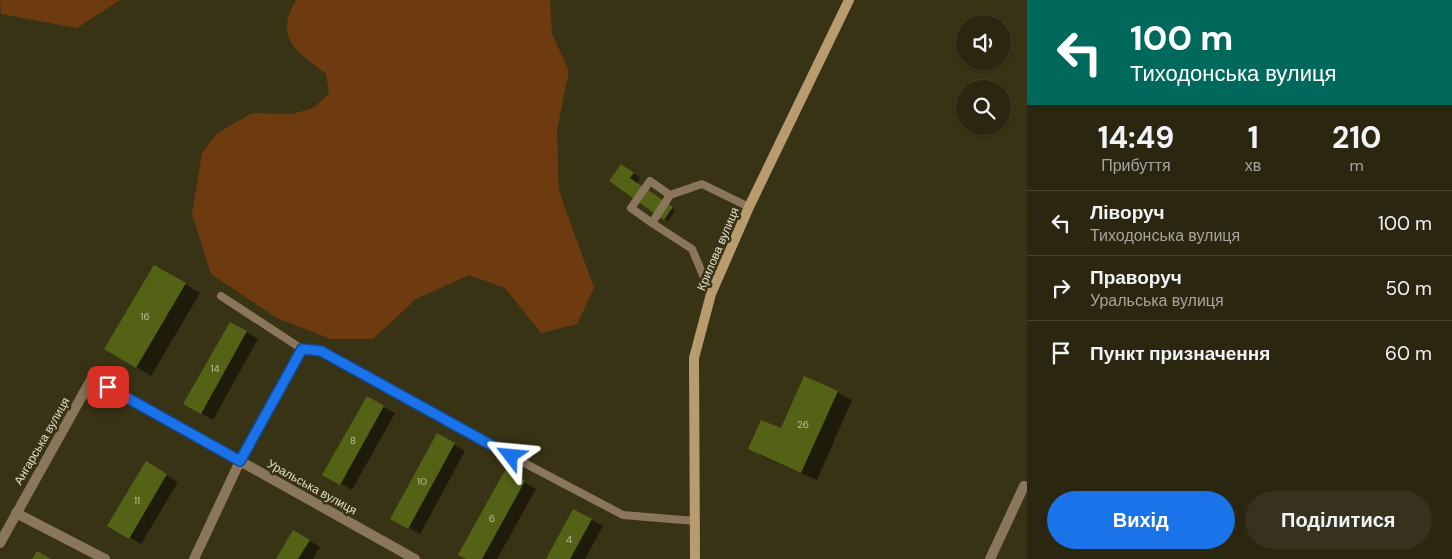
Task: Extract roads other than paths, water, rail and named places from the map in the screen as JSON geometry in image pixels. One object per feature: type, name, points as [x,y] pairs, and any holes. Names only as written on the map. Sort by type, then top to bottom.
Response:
[{"type":"main road","name":"Крилова вулиця","points":[[695,559],[694,358],[711,294],[749,207],[849,0]]},
{"type":"street","points":[[194,559],[240,461],[302,349]]},
{"type":"street","name":"Уральська вулиця","points":[[92,378],[415,559]]},
{"type":"street","name":"Ангарська вулиця","points":[[0,543],[92,378]]},
{"type":"street","points":[[990,559],[1024,486]]},
{"type":"street","points":[[16,513],[105,559]]},
{"type":"lane","points":[[670,195],[650,181],[631,208],[692,249],[711,294]]},
{"type":"lane","points":[[652,223],[670,195],[702,184],[749,207]]},
{"type":"lane","points":[[221,296],[302,349],[321,351],[511,456],[623,515],[694,521]]}]
